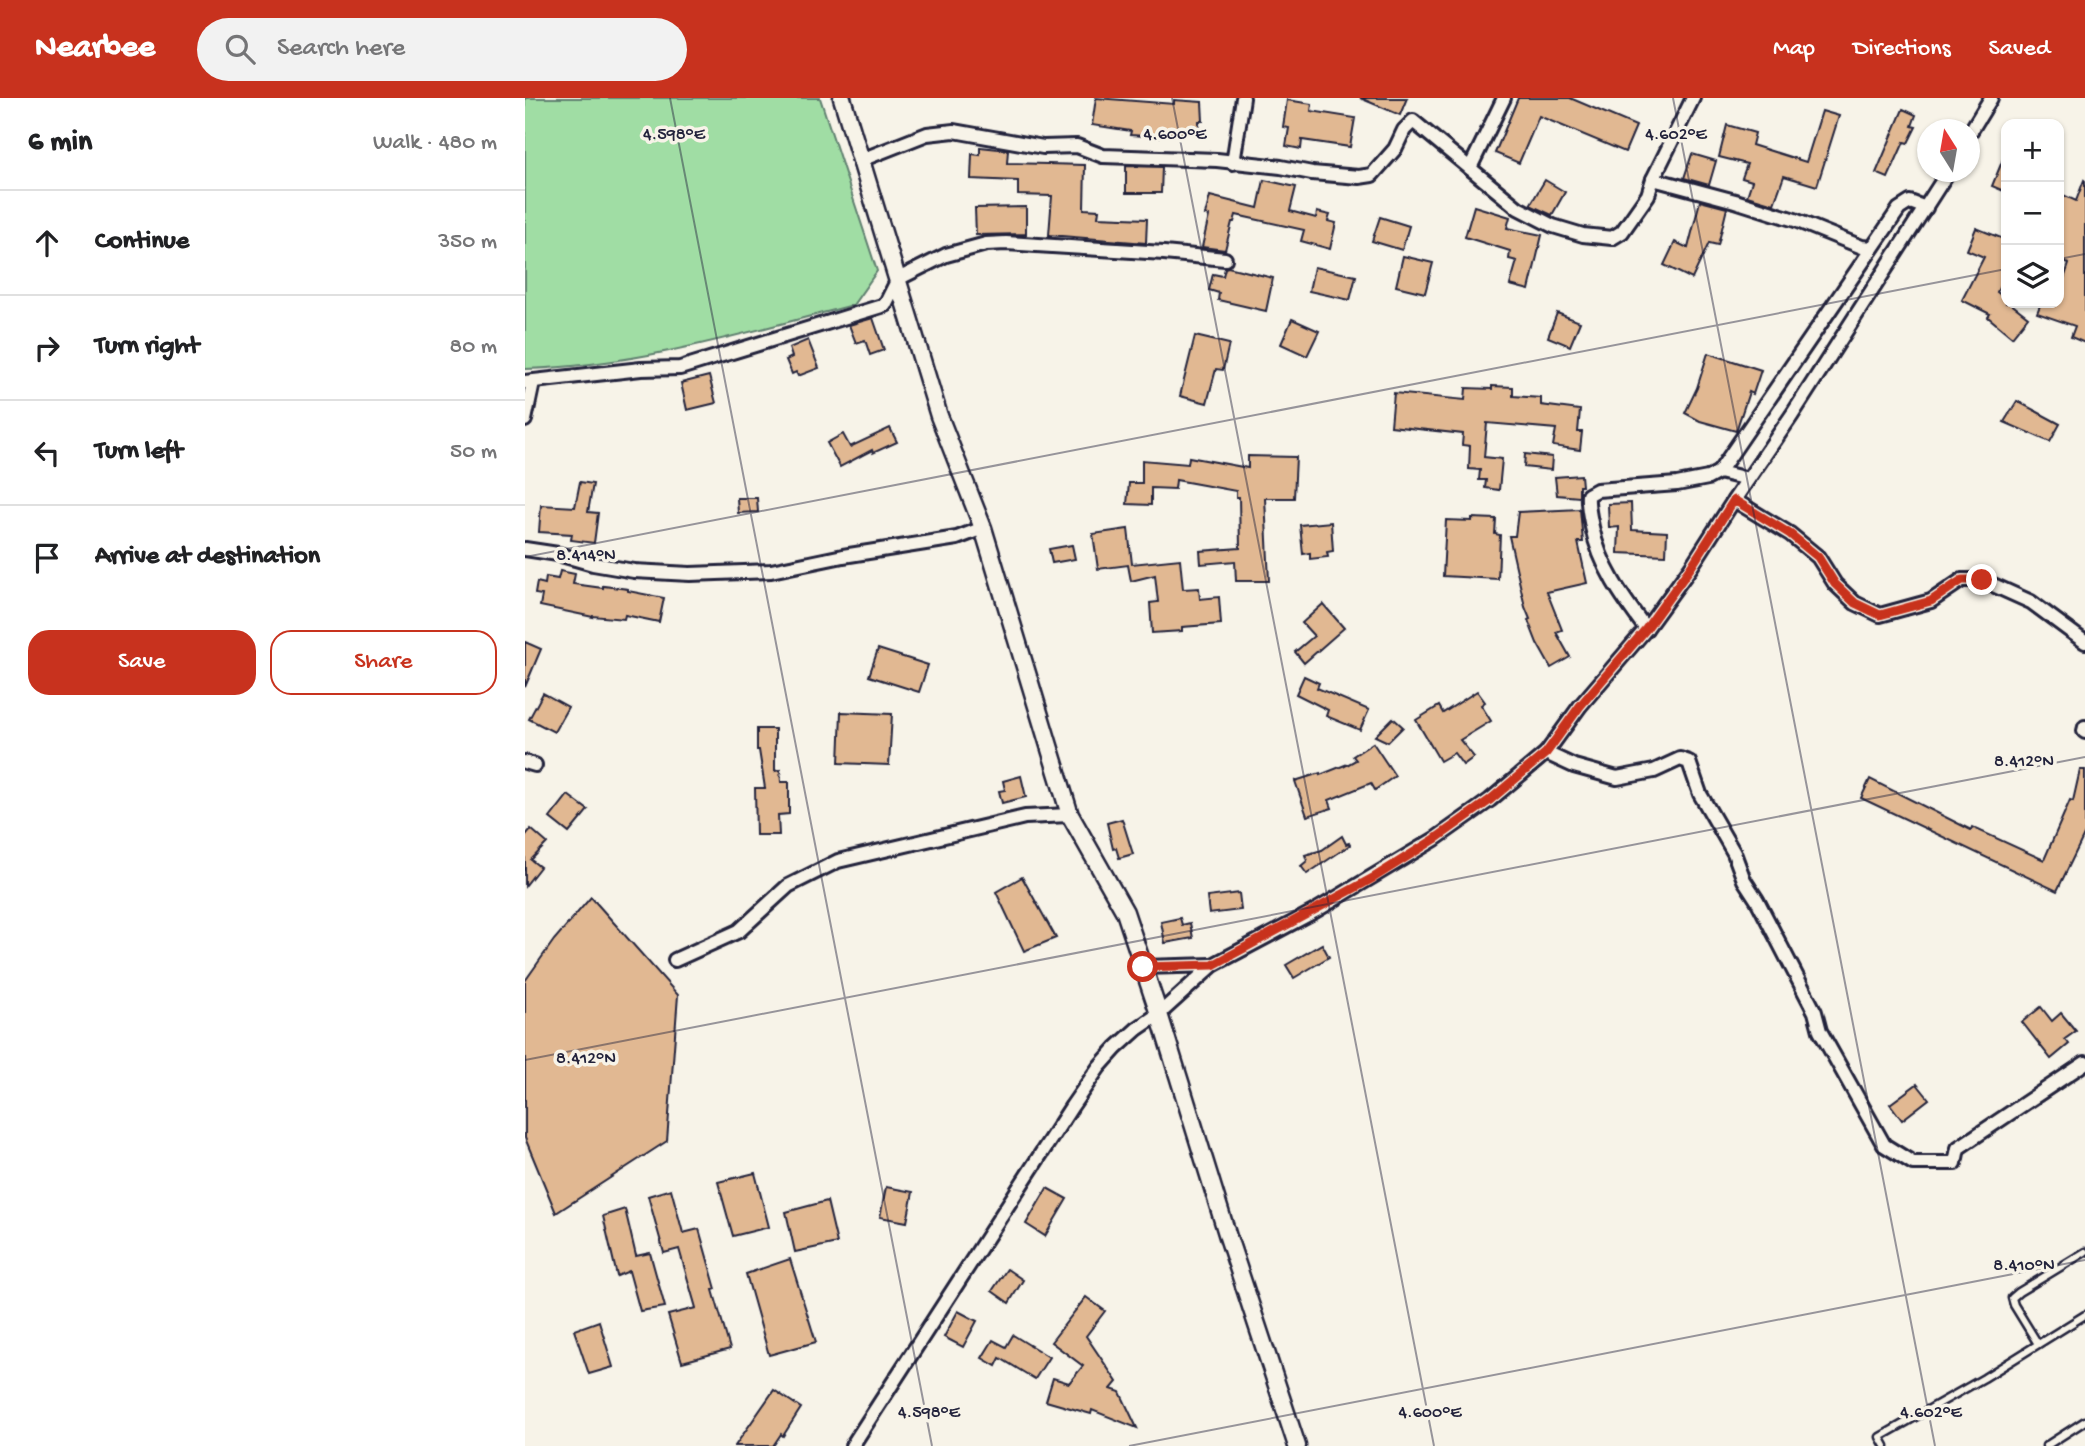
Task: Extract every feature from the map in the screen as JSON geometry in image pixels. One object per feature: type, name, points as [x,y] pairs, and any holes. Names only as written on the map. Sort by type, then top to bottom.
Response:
[{"type":"main road","points":[[842,98],[939,416],[983,528],[1070,815],[1125,912],[1297,1446]]},
{"type":"street","points":[[1233,163],[1243,98]]},
{"type":"street","points":[[1470,168],[1504,98]]},
{"type":"street","points":[[861,160],[927,134],[954,131],[1042,147],[1077,146],[1103,156],[1282,167],[1342,177],[1372,175],[1395,149],[1404,130],[1413,121],[1518,208],[1553,226],[1583,235],[1612,238],[1622,232],[1648,195],[1653,178],[1693,98]]},
{"type":"street","points":[[1978,119],[1991,98]]},
{"type":"street","points":[[1653,178],[1747,204],[1862,247],[1872,248]]},
{"type":"street","points":[[852,1446],[1072,1106],[1116,1048],[1159,1014],[1213,965],[1327,904],[1435,839],[1490,800],[1546,753],[1580,706],[1646,629],[1691,567],[1793,415],[1942,182]]},
{"type":"street","points":[[1646,629],[1617,589],[1603,562],[1595,542],[1588,495],[1597,490],[1677,484],[1708,478],[1719,472],[1899,209],[1910,202],[1926,208]]},
{"type":"street","points":[[525,420],[529,382],[641,369],[680,368],[885,305],[898,279],[946,255],[986,244],[1137,251],[1225,259]]},
{"type":"street","points":[[1719,472],[1748,479]]},
{"type":"street","points":[[1734,500],[1790,534],[1818,557],[1835,584],[1855,603],[1880,615],[1931,601],[1962,580],[1982,580],[2031,602],[2085,642]]},
{"type":"street","points":[[525,549],[634,571],[771,571],[843,556],[957,538],[983,528]]},
{"type":"street","points":[[1546,753],[1574,766],[1617,778],[1654,771],[1680,760],[1689,762],[1700,794],[1734,853],[1745,880],[1815,1012],[1820,1031],[1852,1084],[1870,1122],[1884,1145],[1913,1163],[1955,1163],[1958,1148],[2085,1063]]},
{"type":"street","points":[[675,960],[739,931],[788,886],[838,861],[1025,817],[1070,815]]},
{"type":"street","points":[[1143,967],[1213,965]]},
{"type":"lane","points":[[2038,1344],[2012,1298],[2085,1252]]},
{"type":"lane","points":[[1885,1446],[1880,1437],[1984,1378],[2085,1315]]},
{"type":"lane","points":[[2046,1446],[2085,1421]]},
{"type":"green space","points":[[525,98],[820,98],[877,271],[853,305],[650,355],[567,367],[525,369]]},
{"type":"building","points":[[1096,98],[1174,104],[1174,100],[1202,102],[1203,121],[1199,121],[1199,129],[1190,129],[1190,133],[1162,134],[1162,137],[1130,135],[1131,131],[1092,125]]},
{"type":"building","points":[[1360,98],[1407,98],[1400,115]]},
{"type":"building","points":[[1518,98],[1570,98],[1636,126],[1625,152],[1539,116],[1519,163],[1495,153]]},
{"type":"building","points":[[1287,100],[1312,104],[1311,111],[1355,118],[1350,147],[1302,140],[1301,149],[1286,146],[1289,128],[1283,127]]},
{"type":"building","points":[[1903,109],[1916,115],[1912,126],[1916,127],[1908,143],[1904,142],[1888,178],[1876,173]]},
{"type":"building","points":[[1822,111],[1839,116],[1817,186],[1784,176],[1774,204],[1747,196],[1752,181],[1742,178],[1747,164],[1719,157],[1727,125],[1755,133],[1752,145],[1806,162]]},
{"type":"building","points":[[980,147],[1008,150],[1007,163],[1085,165],[1084,209],[1099,210],[1098,217],[1147,219],[1146,243],[1049,235],[1052,196],[1018,195],[1018,181],[971,179],[972,154],[980,155]]},
{"type":"building","points":[[1692,154],[1716,161],[1709,185],[1684,178]]},
{"type":"building","points":[[2001,164],[2001,190],[1992,186]]},
{"type":"building","points":[[1126,166],[1162,167],[1161,193],[1126,193]]},
{"type":"building","points":[[1264,180],[1296,187],[1290,211],[1316,218],[1317,212],[1330,215],[1328,221],[1336,223],[1330,249],[1301,241],[1304,230],[1236,215],[1225,250],[1202,247],[1209,216],[1205,215],[1210,196],[1258,208]]},
{"type":"building","points":[[1545,180],[1565,192],[1552,215],[1530,205]]},
{"type":"building","points":[[2084,180],[2085,343],[2071,337],[2075,326],[2037,313],[2039,308],[2064,308],[2064,278],[2069,264],[2064,262],[2064,195],[2076,201]]},
{"type":"building","points":[[1700,201],[1727,208],[1718,245],[1709,243],[1692,279],[1664,265],[1675,242],[1688,248]]},
{"type":"building","points":[[1474,206],[1510,217],[1507,228],[1542,235],[1529,290],[1510,285],[1517,261],[1509,259],[1510,251],[1465,237]]},
{"type":"building","points":[[1026,207],[1026,234],[976,235],[975,208]]},
{"type":"building","points":[[1380,217],[1409,226],[1402,250],[1372,241]]},
{"type":"building","points":[[1976,228],[2001,238],[2001,284],[1997,292],[2001,295],[2001,308],[2016,308],[2028,317],[2012,337],[1988,317],[1990,314],[1962,300],[1984,257],[1967,250]]},
{"type":"building","points":[[1403,256],[1433,263],[1425,293],[1396,286]]},
{"type":"building","points":[[1314,267],[1356,276],[1350,300],[1309,291]]},
{"type":"building","points":[[1225,268],[1273,278],[1266,311],[1218,300],[1219,293],[1209,290],[1213,274],[1223,276]]},
{"type":"building","points":[[1557,313],[1580,322],[1570,346],[1548,337]]},
{"type":"building","points":[[873,318],[884,350],[870,355],[865,340],[856,343],[849,325]]},
{"type":"building","points":[[1292,319],[1319,331],[1307,356],[1281,344]]},
{"type":"building","points":[[1195,336],[1229,344],[1223,370],[1216,369],[1207,403],[1180,396]]},
{"type":"building","points":[[808,340],[819,368],[798,376],[796,372],[792,374],[786,360],[792,357],[789,348]]},
{"type":"building","points":[[1708,353],[1761,370],[1753,394],[1749,392],[1736,431],[1700,421],[1685,413],[1697,388]]},
{"type":"building","points":[[709,376],[716,403],[687,410],[681,383]]},
{"type":"building","points":[[1492,386],[1513,387],[1513,396],[1541,398],[1541,405],[1580,410],[1580,450],[1553,446],[1556,429],[1487,423],[1484,457],[1502,459],[1499,490],[1485,488],[1486,480],[1479,480],[1480,470],[1469,469],[1470,446],[1462,445],[1463,434],[1391,426],[1394,393],[1465,400],[1466,388],[1492,389]]},
{"type":"building","points":[[2017,401],[2060,424],[2050,442],[2004,422]]},
{"type":"building","points":[[890,428],[897,442],[873,453],[872,450],[840,467],[827,443],[843,434],[850,447]]},
{"type":"building","points":[[1525,454],[1552,457],[1551,470],[1524,467]]},
{"type":"building","points":[[1248,456],[1296,457],[1294,498],[1265,498],[1269,581],[1236,581],[1235,561],[1201,564],[1200,551],[1240,548],[1239,497],[1236,497],[1236,491],[1176,480],[1175,489],[1151,488],[1151,505],[1127,504],[1129,483],[1142,483],[1142,460],[1188,464],[1189,457],[1248,468]]},
{"type":"building","points":[[1581,475],[1579,497],[1557,495],[1555,477]]},
{"type":"building","points":[[580,482],[593,484],[588,512],[598,513],[594,543],[571,540],[572,534],[539,532],[541,505],[575,507]]},
{"type":"building","points":[[737,498],[757,498],[758,512],[738,513]]},
{"type":"building","points":[[1631,503],[1632,530],[1667,532],[1666,555],[1618,553],[1619,527],[1609,528],[1608,504]]},
{"type":"building","points":[[1580,509],[1583,542],[1578,542],[1587,583],[1547,592],[1562,630],[1556,632],[1570,657],[1551,668],[1528,620],[1530,619],[1509,536],[1515,536],[1518,512]]},
{"type":"building","points":[[1472,518],[1496,519],[1495,534],[1500,535],[1498,579],[1443,576],[1446,520],[1472,521]]},
{"type":"building","points":[[1331,522],[1333,551],[1327,552],[1328,557],[1310,559],[1310,553],[1303,554],[1300,525]]},
{"type":"building","points":[[1128,529],[1132,564],[1180,559],[1183,589],[1199,588],[1200,599],[1219,597],[1221,624],[1152,633],[1150,603],[1158,602],[1155,575],[1131,581],[1128,565],[1098,569],[1093,534]]},
{"type":"building","points":[[1072,545],[1075,559],[1052,563],[1049,549]]},
{"type":"building","points":[[560,571],[575,574],[573,584],[628,589],[664,598],[659,622],[625,615],[624,619],[593,617],[540,606],[542,595],[535,594],[537,582],[545,584],[546,577],[558,579]]},
{"type":"building","points":[[1323,604],[1344,628],[1304,663],[1295,652],[1314,636],[1302,623]]},
{"type":"building","points":[[525,642],[541,649],[525,687]]},
{"type":"building","points":[[878,649],[928,665],[919,692],[869,676]]},
{"type":"building","points":[[1304,676],[1319,683],[1317,688],[1369,710],[1360,730],[1326,716],[1328,710],[1296,694]]},
{"type":"building","points":[[1477,691],[1485,702],[1481,705],[1491,721],[1460,740],[1474,757],[1463,765],[1454,753],[1440,761],[1416,720],[1439,706],[1443,713]]},
{"type":"building","points":[[543,693],[568,707],[554,732],[529,719]]},
{"type":"building","points":[[841,712],[892,714],[889,765],[839,763]]},
{"type":"building","points":[[1393,718],[1403,727],[1388,742],[1375,736]]},
{"type":"building","points":[[757,729],[775,729],[775,771],[780,770],[781,782],[789,782],[789,814],[778,815],[779,835],[756,835],[755,788],[765,788],[757,750]]},
{"type":"building","points":[[1373,743],[1395,776],[1375,790],[1371,783],[1329,800],[1332,808],[1307,816],[1295,781],[1345,766],[1356,760],[1353,756]]},
{"type":"building","points":[[2080,770],[2085,770],[2085,833],[2057,891],[1861,798],[1870,779],[1971,830],[1972,827],[2044,860],[2070,800],[2073,801]]},
{"type":"building","points":[[1021,776],[1026,797],[1002,803],[999,791],[1005,790],[1003,781]]},
{"type":"building","points":[[568,795],[588,810],[569,833],[550,818]]},
{"type":"building","points":[[1122,819],[1133,854],[1119,858],[1116,848],[1113,849],[1107,823]]},
{"type":"building","points":[[531,829],[547,843],[531,860],[540,867],[525,886],[525,836]]},
{"type":"building","points":[[1342,836],[1346,844],[1350,845],[1307,874],[1301,866],[1307,861],[1305,855],[1322,850]]},
{"type":"building","points":[[1022,877],[1056,938],[1024,951],[996,892]]},
{"type":"building","points":[[1239,893],[1241,910],[1209,914],[1207,897]]},
{"type":"building","points":[[591,897],[678,995],[667,1141],[556,1213],[525,1138],[525,981],[554,940]]},
{"type":"building","points":[[1180,918],[1182,925],[1190,923],[1193,938],[1165,943],[1161,922]]},
{"type":"building","points":[[1322,944],[1329,957],[1294,978],[1286,965]]},
{"type":"building","points":[[2041,1007],[2052,1021],[2061,1013],[2076,1031],[2065,1039],[2069,1044],[2051,1059],[2022,1022]]},
{"type":"building","points":[[1917,1084],[1929,1099],[1902,1120],[1890,1104]]},
{"type":"building","points":[[755,1173],[769,1227],[733,1236],[718,1182]]},
{"type":"building","points":[[886,1187],[913,1192],[907,1222],[880,1217]]},
{"type":"building","points":[[1047,1188],[1067,1199],[1045,1236],[1026,1224]]},
{"type":"building","points":[[671,1189],[683,1233],[699,1229],[730,1349],[682,1362],[668,1315],[696,1308],[679,1249],[664,1253],[648,1196]]},
{"type":"building","points":[[827,1201],[837,1243],[795,1252],[786,1212]]},
{"type":"building","points":[[625,1209],[636,1256],[650,1253],[665,1307],[640,1311],[629,1271],[617,1276],[603,1216]]},
{"type":"building","points":[[790,1259],[816,1342],[769,1355],[746,1274]]},
{"type":"building","points":[[1007,1269],[1023,1280],[1009,1303],[992,1291]]},
{"type":"building","points":[[1086,1297],[1105,1311],[1086,1336],[1117,1382],[1111,1389],[1120,1392],[1137,1428],[1092,1410],[1091,1414],[1046,1401],[1053,1378],[1069,1383],[1083,1366],[1051,1342]]},
{"type":"building","points":[[958,1311],[977,1321],[963,1347],[944,1337]]},
{"type":"building","points":[[599,1321],[613,1367],[589,1374],[574,1330]]},
{"type":"building","points":[[1013,1335],[1049,1357],[1035,1379],[1000,1358],[996,1366],[982,1358],[993,1340],[1006,1347]]},
{"type":"building","points":[[774,1390],[801,1408],[783,1436],[781,1434],[773,1446],[735,1446]]},
{"type":"route","points":[[1143,967],[1213,965],[1373,878],[1490,800],[1546,753],[1580,706],[1646,629],[1691,567],[1734,500],[1790,534],[1818,557],[1835,584],[1855,603],[1880,615],[1931,601],[1962,580],[1982,580]]}]
